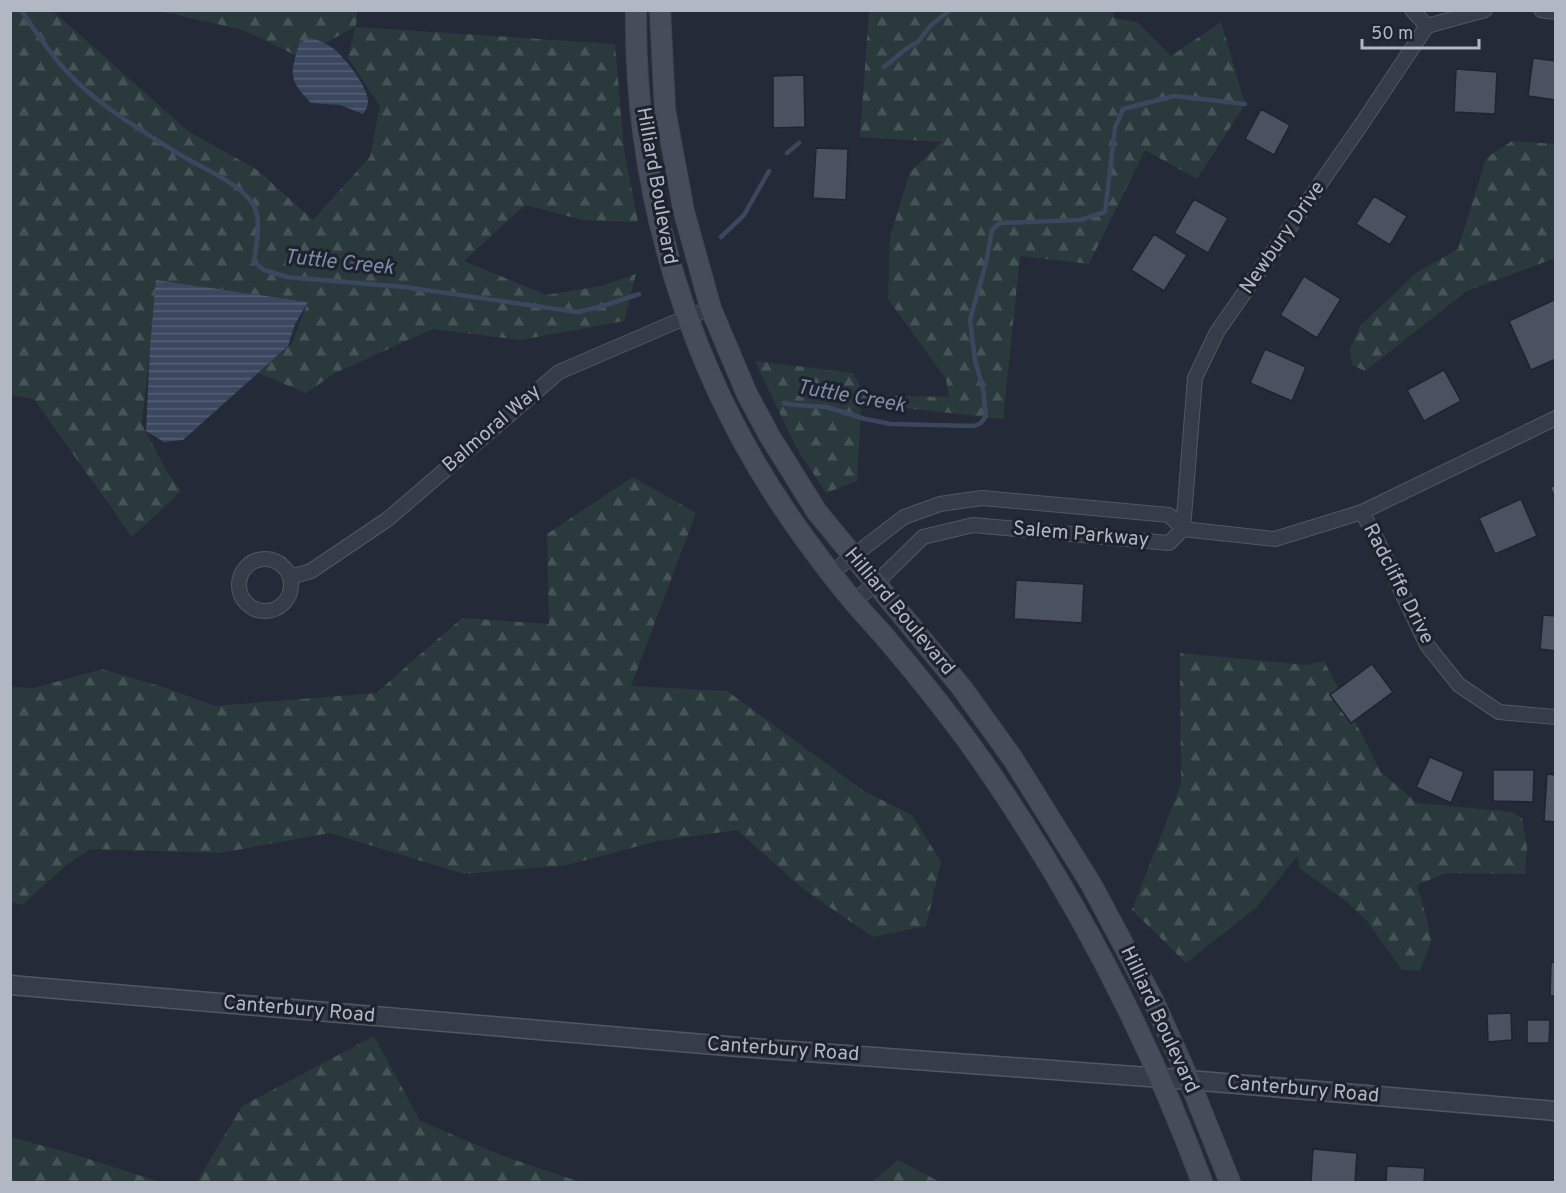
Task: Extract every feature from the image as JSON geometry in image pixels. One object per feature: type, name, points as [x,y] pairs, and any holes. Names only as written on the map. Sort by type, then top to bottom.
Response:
[{"type":"main road","name":"Hilliard Boulevard","points":[[636,10],[638,79],[643,129],[652,185],[669,263],[687,316],[724,406],[771,490],[853,602],[888,639],[952,719],[1045,857],[1135,1022],[1202,1182]]},
{"type":"main road","name":"Hilliard Boulevard","points":[[660,10],[664,110],[684,212],[711,309],[747,393],[769,435],[817,512],[962,688],[1013,759],[1091,884],[1154,1002],[1189,1080],[1230,1182]]},
{"type":"street","points":[[1412,10],[1427,26],[1485,10]]},
{"type":"street","points":[[1541,10],[1556,12]]},
{"type":"street","name":"Newbury Drive","points":[[1184,529],[1195,378],[1217,332],[1427,26]]},
{"type":"street","name":"Balmoral Way","points":[[290,577],[311,571],[388,519],[559,372],[687,316],[711,309]]},
{"type":"street","points":[[831,573],[904,517],[940,504],[982,498],[1169,515],[1184,529],[1275,539],[1362,512],[1556,418]]},
{"type":"street","name":"Radcliffe Drive","points":[[1362,512],[1427,645],[1459,685],[1499,712],[1556,717]]},
{"type":"street","name":"Salem Parkway","points":[[853,602],[923,537],[973,525],[1169,543],[1184,529]]},
{"type":"street","name":"Canterbury Road","points":[[10,985],[728,1046],[1189,1080],[1556,1111]]},
{"type":"green space","points":[[10,11],[53,11],[188,131],[259,171],[313,220],[370,157],[380,106],[348,58],[355,27],[299,57],[243,30],[169,13],[146,11],[357,11],[356,27],[615,44],[624,150],[638,222],[583,220],[525,205],[464,261],[546,295],[601,286],[636,274],[624,321],[520,340],[433,329],[335,373],[306,393],[258,373],[292,343],[308,302],[157,280],[142,424],[167,472],[181,491],[132,537],[34,399],[11,395]]},
{"type":"green space","points":[[869,11],[1114,11],[1114,18],[1137,22],[1171,56],[1221,22],[1245,104],[1197,179],[1145,150],[1089,264],[1020,256],[1003,419],[861,403],[857,481],[826,493],[795,445],[755,361],[853,373],[865,395],[949,397],[946,379],[888,299],[890,237],[910,172],[942,142],[860,137]]},
{"type":"green space","points":[[1512,141],[1555,144],[1555,258],[1467,291],[1365,371],[1352,365],[1350,349],[1360,326],[1416,273],[1458,249],[1486,158]]},
{"type":"green space","points":[[633,477],[696,513],[631,686],[727,691],[864,791],[912,815],[941,862],[926,926],[873,937],[803,889],[737,830],[658,841],[567,865],[464,874],[330,833],[220,853],[90,849],[67,865],[22,905],[11,902],[11,687],[34,688],[102,669],[169,689],[215,706],[376,693],[462,618],[549,624],[547,534]]},
{"type":"green space","points":[[1180,653],[1306,665],[1324,661],[1381,772],[1417,803],[1512,812],[1522,818],[1527,848],[1525,874],[1446,873],[1417,885],[1431,942],[1420,971],[1402,970],[1367,921],[1346,901],[1300,869],[1297,856],[1257,907],[1186,963],[1132,910],[1181,784]]},
{"type":"green space","points":[[374,1036],[420,1121],[501,1155],[580,1182],[197,1182],[242,1106]]},
{"type":"green space","points":[[11,1137],[73,1154],[160,1182],[11,1182]]},
{"type":"green space","points":[[898,1160],[940,1182],[872,1182]]},
{"type":"water","points":[[312,38],[334,49],[355,73],[367,95],[368,105],[363,114],[340,105],[311,103],[298,88],[293,69],[299,43]]},
{"type":"water","points":[[156,280],[308,302],[295,324],[288,346],[183,440],[164,442],[146,431]]},
{"type":"building","points":[[1533,58],[1556,61],[1556,100],[1528,96]]},
{"type":"building","points":[[1456,69],[1497,72],[1495,114],[1454,112]]},
{"type":"building","points":[[804,75],[805,127],[773,128],[773,76]]},
{"type":"building","points":[[1261,109],[1290,125],[1274,155],[1245,139]]},
{"type":"building","points":[[816,148],[848,149],[846,200],[813,198]]},
{"type":"building","points":[[1374,196],[1407,216],[1390,245],[1356,224]]},
{"type":"building","points":[[1194,199],[1228,218],[1208,253],[1174,233]]},
{"type":"building","points":[[1154,234],[1187,255],[1164,291],[1131,270]]},
{"type":"building","points":[[1304,276],[1341,299],[1317,338],[1280,315]]},
{"type":"building","points":[[1554,300],[1556,304],[1556,359],[1531,370],[1509,321]]},
{"type":"building","points":[[1265,349],[1306,367],[1292,401],[1250,383]]},
{"type":"building","points":[[1444,370],[1461,401],[1424,421],[1407,390]]},
{"type":"building","points":[[1556,485],[1556,500],[1550,487]]},
{"type":"building","points":[[1521,499],[1537,536],[1495,554],[1479,518]]},
{"type":"building","points":[[1016,580],[1084,584],[1082,623],[1014,619]]},
{"type":"building","points":[[1543,615],[1556,616],[1556,651],[1540,649]]},
{"type":"building","points":[[1372,664],[1393,692],[1351,723],[1330,695]]},
{"type":"building","points":[[1430,757],[1464,772],[1451,803],[1416,787]]},
{"type":"building","points":[[1493,770],[1534,770],[1533,802],[1493,801]]},
{"type":"building","points":[[1547,774],[1556,775],[1556,822],[1544,821]]},
{"type":"building","points":[[1551,962],[1556,963],[1556,996],[1550,996]]},
{"type":"building","points":[[1511,1013],[1512,1040],[1488,1042],[1487,1014]]},
{"type":"building","points":[[1527,1020],[1550,1020],[1549,1043],[1527,1043]]},
{"type":"building","points":[[1313,1149],[1357,1153],[1355,1182],[1311,1182]]},
{"type":"building","points":[[1387,1166],[1425,1168],[1424,1182],[1386,1182]]},
{"type":"waterway","name":"Tuttle Creek","points":[[21,10],[54,57],[88,92],[136,127],[243,192],[257,214],[254,262],[264,270],[287,277],[404,287],[577,312],[639,294]]},
{"type":"waterway","points":[[884,67],[918,42],[930,26],[950,10]]},
{"type":"waterway","name":"Tuttle Creek","points":[[784,403],[827,407],[865,419],[891,424],[974,426],[981,423],[986,416],[970,320],[986,263],[992,230],[1000,223],[1080,220],[1105,212],[1115,128],[1123,109],[1174,96],[1245,104]]},
{"type":"waterway","points":[[787,153],[799,143]]},
{"type":"waterway","points":[[721,237],[744,215],[769,171]]}]
